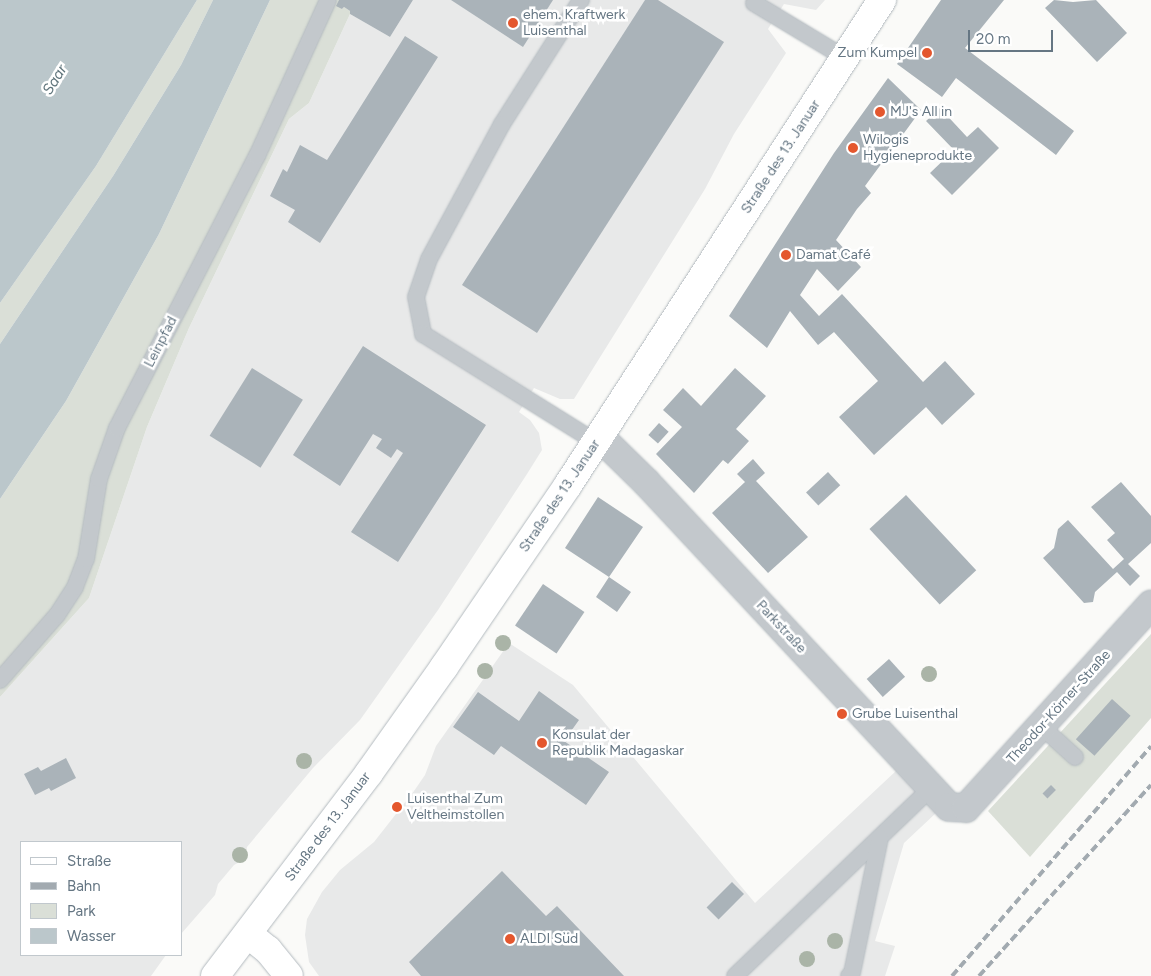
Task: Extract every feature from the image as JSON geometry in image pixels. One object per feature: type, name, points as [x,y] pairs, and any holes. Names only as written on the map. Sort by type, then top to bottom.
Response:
[{"type":"main road","name":"Straße des 13. Januar","points":[[219,975],[404,726],[598,440],[882,0]]},
{"type":"main road","points":[[248,934],[268,950],[289,976]]},
{"type":"street","name":"Parkstraße","points":[[598,440],[646,482],[949,808],[966,808]]},
{"type":"street","name":"Theodor-Körner-Straße","points":[[966,808],[1151,606]]},
{"type":"lane","name":"Leinpfad","points":[[0,680],[57,615],[75,587],[86,559],[99,479],[117,428],[257,156],[328,0]]},
{"type":"lane","points":[[582,0],[502,124],[429,259],[416,297],[423,334],[598,440]]},
{"type":"lane","points":[[754,3],[845,58]]},
{"type":"lane","points":[[1041,726],[1075,757]]},
{"type":"lane","points":[[735,976],[931,788]]},
{"type":"lane","points":[[849,976],[852,973],[880,838]]},
{"type":"shaded area","points":[[413,0],[825,0],[816,10],[784,4],[768,29],[786,53],[734,134],[705,189],[574,399],[560,399],[534,388],[519,412],[530,420],[539,433],[542,450],[527,474],[438,610],[360,720],[313,768],[247,847],[245,859],[234,865],[218,884],[215,895],[182,933],[182,841],[20,841],[20,956],[165,956],[151,976],[0,976],[0,697],[89,598],[147,427],[189,328],[289,119],[309,103],[350,14],[390,37]]},
{"type":"shaded area","points":[[509,643],[573,685],[755,903],[897,770],[936,813],[904,843],[875,941],[895,946],[885,976],[319,976],[309,962],[305,935],[307,919],[322,892],[340,870],[374,842],[414,791],[425,775],[436,746]]},
{"type":"green space","points":[[197,0],[213,0],[181,65],[113,176],[0,344],[0,303],[96,166]]},
{"type":"green space","points":[[270,0],[339,0],[342,9],[344,7],[350,11],[350,14],[309,103],[289,119],[189,328],[147,427],[89,598],[0,697],[0,499],[66,401],[159,234]]},
{"type":"green space","points":[[1151,634],[1151,718],[1030,857],[988,811]]},
{"type":"water","name":"Saar","points":[[0,0],[197,0],[96,166],[0,303]]},
{"type":"water","points":[[213,0],[270,0],[159,234],[66,401],[0,499],[0,344],[113,176],[181,65]]},
{"type":"building","points":[[339,0],[413,0],[390,37],[350,14],[350,11],[344,7],[342,9],[336,6]]},
{"type":"building","name":"ehem. Kraftwerk Luisenthal","points":[[451,0],[553,0],[523,47]]},
{"type":"building","points":[[645,0],[658,0],[724,42],[537,333],[462,285]]},
{"type":"building","points":[[941,0],[1004,0],[965,48],[1074,131],[1056,155],[956,78],[942,97],[897,64]]},
{"type":"building","points":[[1054,0],[1073,2],[1096,0],[1127,33],[1097,62],[1045,8]]},
{"type":"building","points":[[405,36],[438,57],[320,243],[288,222],[295,210],[270,196],[283,169],[287,172],[300,145],[327,160]]},
{"type":"building","points":[[888,78],[921,110],[865,186],[871,193],[857,209],[836,240],[861,267],[838,291],[817,269],[800,295],[819,316],[842,294],[923,382],[945,361],[975,394],[942,425],[926,407],[874,455],[839,417],[878,381],[834,332],[818,345],[790,311],[767,348],[729,316],[834,153]]},
{"type":"building","points":[[940,108],[967,137],[978,127],[999,148],[952,195],[930,173],[954,150],[926,121]]},
{"type":"building","points":[[363,346],[486,425],[398,562],[351,532],[403,453],[397,449],[391,458],[376,448],[382,439],[373,434],[340,486],[293,455]]},
{"type":"building","points":[[252,368],[303,400],[260,468],[210,436]]},
{"type":"building","points":[[735,368],[766,396],[736,429],[749,441],[728,464],[723,460],[694,493],[656,454],[682,427],[663,410],[683,388],[701,406]]},
{"type":"building","points":[[659,423],[669,432],[658,444],[648,435]]},
{"type":"building","points":[[753,459],[765,473],[756,481],[808,537],[768,573],[712,513],[745,482],[737,474]]},
{"type":"building","points":[[828,472],[840,485],[818,506],[806,492]]},
{"type":"building","points":[[1121,482],[1151,516],[1151,543],[1128,564],[1140,576],[1130,586],[1117,572],[1095,592],[1093,602],[1084,603],[1043,558],[1054,548],[1058,529],[1068,520],[1113,569],[1124,559],[1107,540],[1115,533],[1091,507]]},
{"type":"building","points":[[906,495],[976,570],[940,604],[869,529]]},
{"type":"building","points":[[598,497],[643,527],[609,577],[565,548]]},
{"type":"building","points":[[609,577],[631,592],[617,612],[596,597]]},
{"type":"building","points":[[543,584],[584,612],[556,653],[515,625]]},
{"type":"building","points":[[889,659],[905,677],[883,697],[867,679]]},
{"type":"building","points":[[539,691],[579,720],[564,741],[609,772],[586,805],[501,746],[494,755],[453,727],[478,692],[519,721]]},
{"type":"building","points":[[1112,699],[1131,716],[1094,756],[1076,739]]},
{"type":"building","points":[[66,758],[76,778],[51,791],[49,788],[35,795],[24,774],[38,767],[41,771]]},
{"type":"building","points":[[1051,785],[1056,790],[1047,798],[1043,793]]},
{"type":"building","name":"ALDI Süd","points":[[502,871],[546,916],[557,906],[624,976],[421,976],[409,962]]},
{"type":"building","points":[[732,882],[744,894],[719,919],[707,907]]},
{"type":"railway","points":[[952,976],[1151,746]]},
{"type":"railway","points":[[979,976],[1151,785]]},
{"type":"place","name":"ehem. Kraftwerk Luisenthal","points":[[513,23]]},
{"type":"place","name":"Zum Kumpel","points":[[927,53]]},
{"type":"place","name":"MJ's All in","points":[[880,112]]},
{"type":"place","name":"Wilogis Hygieneprodukte","points":[[853,148]]},
{"type":"place","name":"Damat Café","points":[[786,255]]},
{"type":"place","name":"Grube Luisenthal","points":[[842,714]]},
{"type":"place","name":"Konsulat der Republik Madagaskar","points":[[542,743]]},
{"type":"place","name":"Luisenthal Zum Veltheimstollen","points":[[397,807]]},
{"type":"place","name":"ALDI Süd","points":[[510,939]]}]
